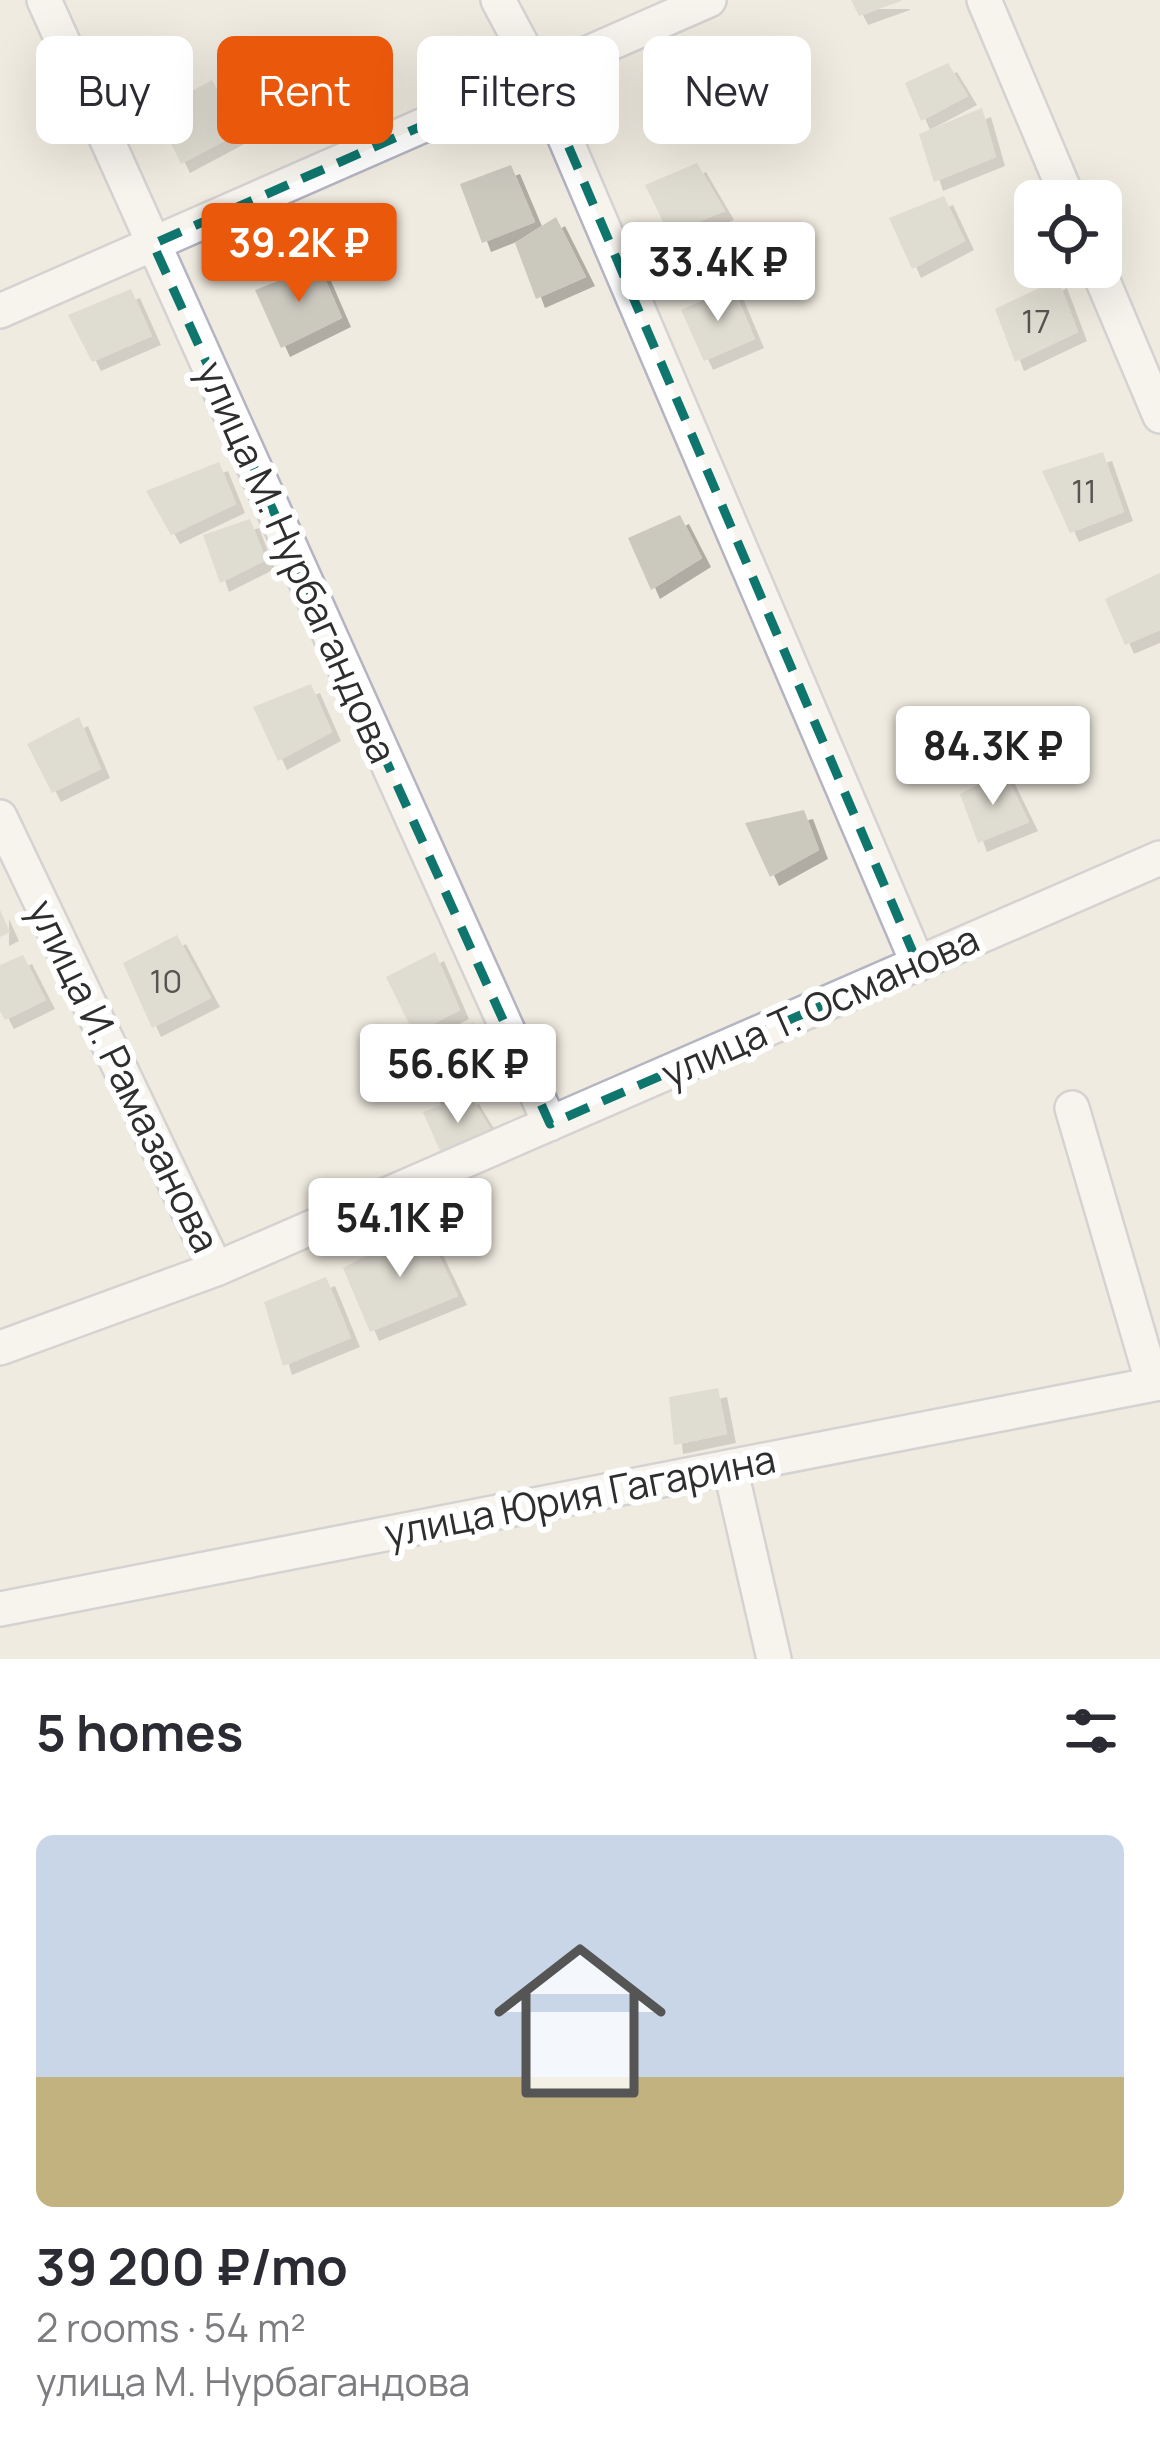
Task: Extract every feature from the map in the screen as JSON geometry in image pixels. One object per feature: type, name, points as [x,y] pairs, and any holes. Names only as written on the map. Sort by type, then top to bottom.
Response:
[{"type":"street","name":"улица М. Нурбагандова","points":[[44,0],[550,1124]]},
{"type":"street","points":[[498,0],[517,36]]},
{"type":"street","points":[[619,39],[709,0]]},
{"type":"street","points":[[984,0],[1060,180]]},
{"type":"street","points":[[0,311],[417,128]]},
{"type":"street","points":[[567,144],[918,964]]},
{"type":"street","points":[[1106,288],[1160,416]]},
{"type":"street","name":"улица И. Рамазанова","points":[[0,817],[216,1269]]},
{"type":"street","name":"улица Т. Османова","points":[[0,1348],[216,1269],[1160,858]]},
{"type":"street","points":[[1072,1108],[1157,1383]]},
{"type":"street","name":"улица Юрия Гагарина","points":[[0,1609],[1157,1383]]},
{"type":"street","points":[[730,1467],[774,1659]]},
{"type":"highlighted area","points":[[538,75],[918,964],[550,1124],[153,244]]},
{"type":"building","points":[[851,0],[901,0],[901,1],[859,16]]},
{"type":"building","points":[[948,63],[968,96],[921,121],[905,83]]},
{"type":"building","points":[[212,80],[217,89],[218,144],[181,164],[171,144],[193,144],[193,90]]},
{"type":"building","points":[[982,108],[996,157],[934,182],[919,134]]},
{"type":"building","points":[[697,163],[725,211],[669,234],[645,185]]},
{"type":"building","points":[[511,165],[535,222],[482,243],[460,184]]},
{"type":"building","points":[[944,196],[965,241],[912,269],[889,218]]},
{"type":"building","points":[[556,217],[586,277],[536,299],[515,243]]},
{"type":"building","points":[[319,265],[342,318],[281,348],[255,290]]},
{"type":"building","points":[[733,287],[755,339],[704,361],[681,310]]},
{"type":"building","points":[[1039,288],[1061,288],[1078,332],[1015,362],[995,309]]},
{"type":"building","points":[[131,289],[152,336],[92,362],[68,315]]},
{"type":"building","points":[[1103,452],[1124,512],[1070,533],[1042,471]]},
{"type":"building","points":[[219,462],[236,504],[171,535],[146,491]]},
{"type":"building","points":[[680,515],[702,558],[651,590],[628,538]]},
{"type":"building","points":[[250,519],[266,560],[220,583],[203,535]]},
{"type":"building","points":[[1160,573],[1160,630],[1125,645],[1105,599]]},
{"type":"building","points":[[311,684],[332,732],[278,761],[253,707]]},
{"type":"building","points":[[79,717],[101,769],[52,793],[27,744]]},
{"type":"building","points":[[1004,771],[1029,822],[978,843],[960,794]]},
{"type":"building","points":[[804,810],[819,850],[770,877],[745,823]]},
{"type":"building","points":[[0,910],[10,932],[0,937]]},
{"type":"building","points":[[177,935],[211,998],[152,1028],[123,963]]},
{"type":"building","points":[[435,952],[460,1010],[414,1034],[386,977]]},
{"type":"building","points":[[23,955],[46,1000],[5,1020],[0,1011],[0,965]]},
{"type":"building","points":[[473,1023],[490,1068],[433,1098],[409,1046]]},
{"type":"building","points":[[470,1095],[495,1136],[444,1160],[423,1112]]},
{"type":"building","points":[[424,1225],[458,1296],[370,1332],[343,1268]]},
{"type":"building","points":[[326,1277],[351,1338],[283,1366],[264,1302]]},
{"type":"building","points":[[718,1388],[727,1434],[674,1445],[669,1397]]}]
